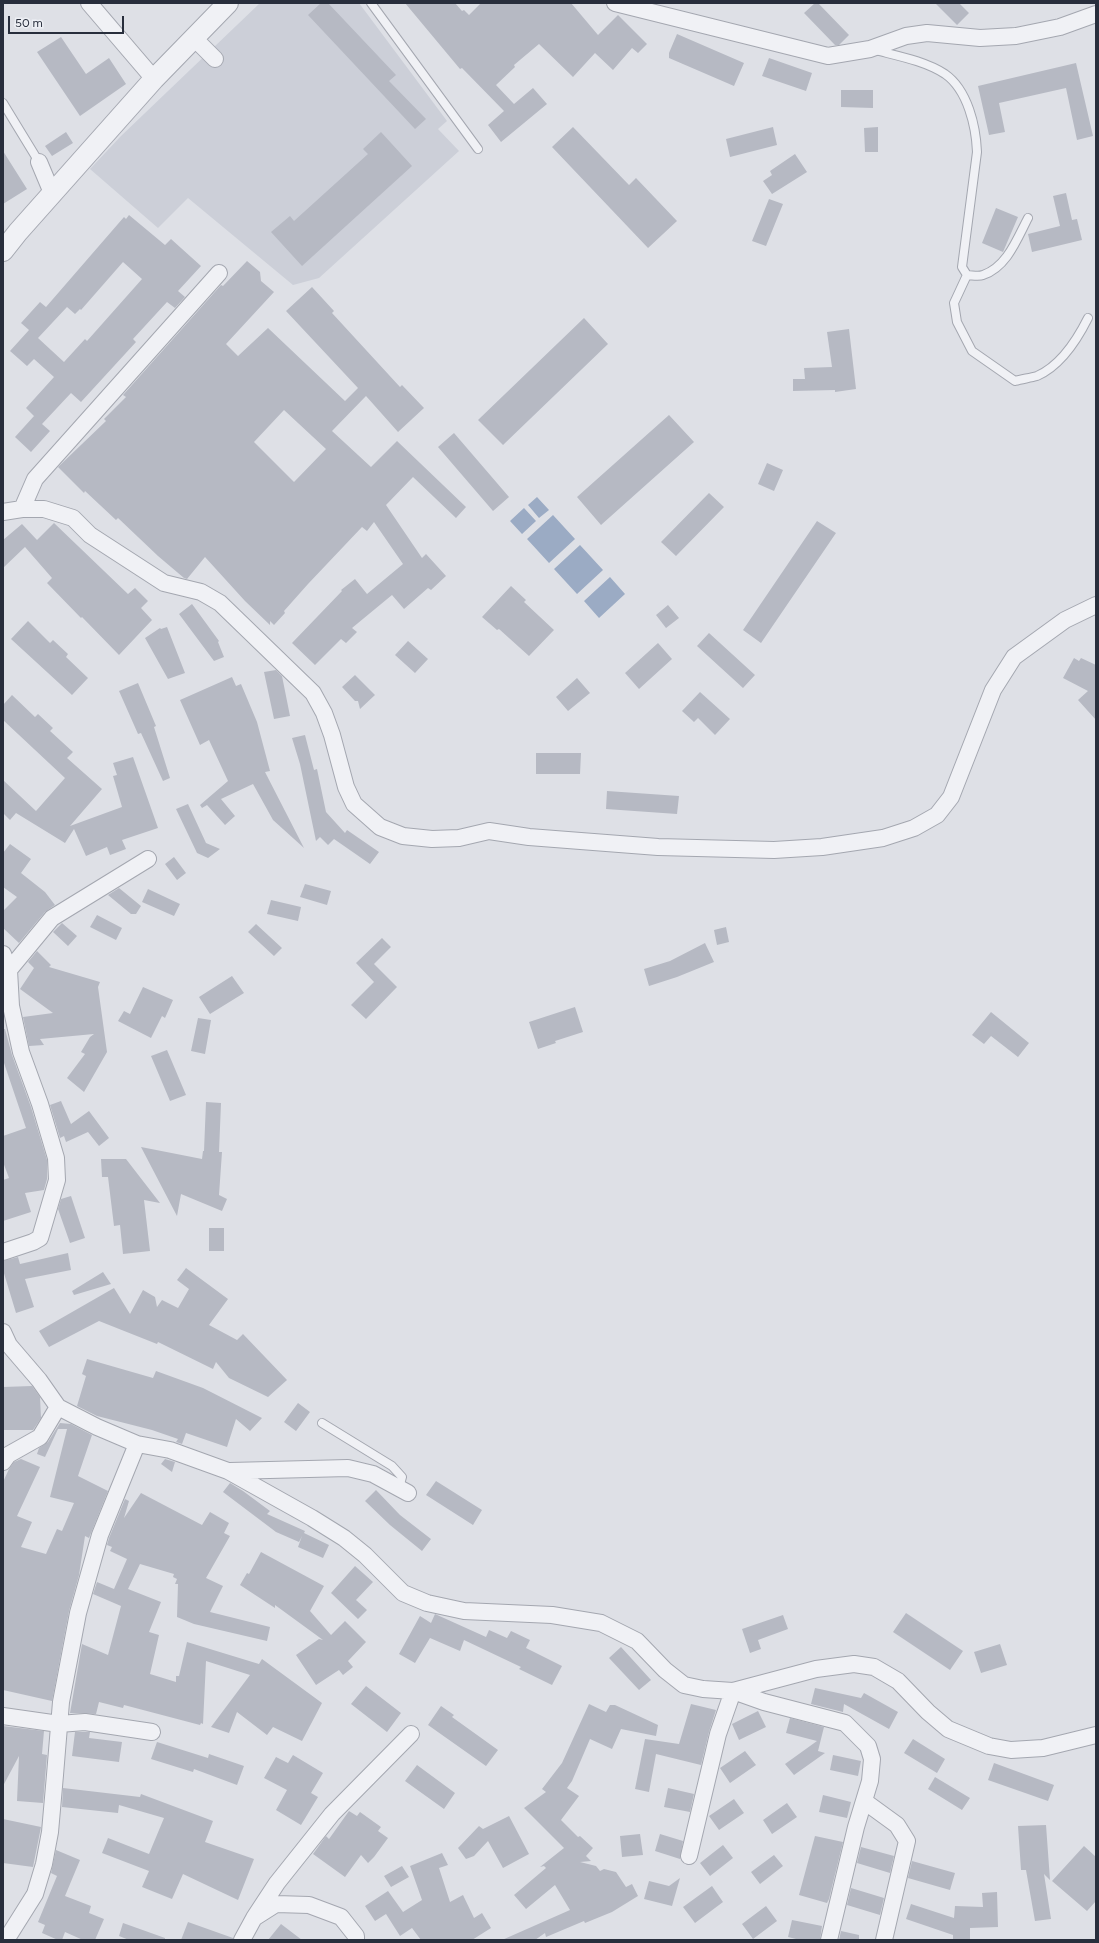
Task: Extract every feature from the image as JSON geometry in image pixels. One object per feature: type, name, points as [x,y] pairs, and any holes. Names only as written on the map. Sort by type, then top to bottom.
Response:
[{"type":"street","points":[[89,3],[154,79]]},
{"type":"street","points":[[3,251],[52,193],[154,79],[228,3]]},
{"type":"street","points":[[625,4],[828,56],[870,49],[906,36],[927,33],[980,38],[1016,36],[1060,27],[1096,14]]},
{"type":"street","points":[[194,38],[215,59]]},
{"type":"street","points":[[39,162],[52,193]]},
{"type":"street","points":[[22,509],[35,479],[219,273]]},
{"type":"street","points":[[3,512],[22,509],[44,509],[72,518],[90,535],[164,583],[200,592],[220,603],[313,693],[324,713],[332,735],[346,787],[354,804],[380,827],[403,836],[432,839],[459,838],[489,831],[529,837],[658,847],[774,850],[822,847],[883,838],[914,828],[937,815],[951,797],[993,690],[1014,657],[1065,620],[1096,605]]},
{"type":"street","points":[[9,970],[52,918],[148,859]]},
{"type":"street","points":[[3,954],[9,970],[11,1006],[21,1052],[40,1104],[56,1158],[57,1180],[40,1238],[33,1242],[3,1252]]},
{"type":"street","points":[[5,1340],[39,1380],[58,1407],[97,1427],[137,1444],[170,1450],[228,1471],[312,1518],[344,1538],[365,1555],[404,1593],[409,1596],[426,1603],[464,1611],[552,1615],[601,1623],[637,1641],[665,1670],[684,1685],[703,1689],[733,1691],[764,1702],[845,1723],[868,1746],[872,1759],[870,1781],[829,1940]]},
{"type":"street","points":[[3,1462],[8,1455],[40,1437],[58,1407]]},
{"type":"street","points":[[6,1940],[35,1894],[44,1864],[50,1832],[61,1702],[78,1613],[100,1535],[137,1444]]},
{"type":"street","points":[[228,1471],[348,1468],[373,1474],[403,1490]]},
{"type":"street","points":[[733,1691],[816,1669],[854,1664],[874,1667],[898,1681],[928,1712],[948,1729],[989,1746],[1011,1750],[1043,1748],[1096,1736]]},
{"type":"street","points":[[689,1856],[718,1734],[733,1691]]},
{"type":"street","points":[[3,1716],[59,1724],[84,1722],[152,1732]]},
{"type":"street","points":[[242,1940],[254,1918],[277,1883],[332,1814],[412,1734]]},
{"type":"street","points":[[864,1801],[897,1825],[906,1841],[884,1940]]},
{"type":"street","points":[[254,1918],[276,1904],[309,1905],[341,1916],[356,1936],[356,1940]]},
{"type":"lane","points":[[371,3],[478,148]]},
{"type":"lane","points":[[870,49],[920,63],[946,75],[962,93],[970,110],[976,135],[977,152],[962,268],[967,275]]},
{"type":"lane","points":[[3,103],[39,162]]},
{"type":"lane","points":[[967,275],[982,276],[995,268],[1007,257],[1028,218]]},
{"type":"lane","points":[[967,275],[954,303],[957,322],[972,351],[1015,381],[1037,376],[1058,361],[1079,335],[1088,318]]},
{"type":"lane","points":[[322,1423],[392,1466],[402,1477],[403,1490]]},
{"type":"shaded area","points":[[260,3],[359,3],[447,121],[438,129],[459,151],[319,278],[293,285],[188,198],[158,228],[90,169],[121,136]]},
{"type":"water","points":[[537,497],[549,510],[539,518],[528,505]]},
{"type":"water","points":[[524,508],[536,521],[522,534],[510,521]]},
{"type":"water","points":[[553,515],[575,539],[549,563],[527,539]]},
{"type":"water","points":[[580,545],[603,570],[577,594],[554,569]]},
{"type":"water","points":[[610,577],[625,594],[599,618],[584,601]]},
{"type":"building","points":[[321,3],[328,3],[396,75],[389,81],[426,119],[415,129],[308,15]]},
{"type":"building","points":[[405,3],[455,3],[462,11],[464,10],[469,15],[481,3],[571,3],[598,35],[618,15],[647,44],[638,53],[632,48],[613,70],[595,53],[573,77],[539,44],[514,65],[515,67],[496,85],[514,104],[533,88],[547,104],[501,142],[488,125],[504,111],[462,68],[460,69]]},
{"type":"building","points":[[815,3],[818,3],[849,35],[839,45],[835,45],[804,13]]},
{"type":"building","points":[[935,3],[959,3],[969,13],[957,25]]},
{"type":"building","points":[[677,34],[744,63],[734,86],[669,58],[669,53]]},
{"type":"building","points":[[61,37],[86,74],[109,58],[126,84],[80,116],[37,52]]},
{"type":"building","points":[[769,58],[812,73],[806,91],[762,76]]},
{"type":"building","points":[[1076,63],[1093,136],[1077,140],[1066,88],[999,103],[1005,132],[989,135],[978,86]]},
{"type":"building","points":[[841,90],[873,90],[873,108],[841,107]]},
{"type":"building","points":[[573,127],[629,185],[636,178],[677,221],[648,248],[552,147]]},
{"type":"building","points":[[773,127],[777,145],[730,157],[726,139]]},
{"type":"building","points":[[878,127],[878,152],[865,152],[864,128]]},
{"type":"building","points":[[66,132],[73,143],[52,156],[45,146]]},
{"type":"building","points":[[381,132],[412,166],[302,266],[271,232],[290,216],[294,221],[368,154],[363,149]]},
{"type":"building","points":[[3,151],[27,189],[3,204]]},
{"type":"building","points":[[795,154],[807,172],[772,194],[763,181],[772,175],[770,171]]},
{"type":"building","points":[[1066,193],[1072,220],[1077,219],[1082,240],[1032,252],[1028,234],[1060,226],[1053,196]]},
{"type":"building","points":[[769,199],[783,204],[766,246],[752,241]]},
{"type":"building","points":[[996,208],[1018,217],[1003,252],[982,243]]},
{"type":"building","points":[[129,215],[165,245],[171,239],[201,266],[178,291],[185,297],[175,308],[167,302],[133,339],[136,342],[81,402],[71,393],[42,424],[50,431],[31,452],[15,437],[34,416],[26,408],[54,377],[34,359],[27,366],[10,351],[29,330],[21,323],[40,302],[46,307],[124,217],[126,219]],"holes":[[[123,262],[142,279],[87,341],[85,339],[64,362],[38,338],[67,307],[75,314],[80,309],[81,310]]]},
{"type":"building","points":[[247,261],[260,272],[261,281],[274,292],[226,344],[238,356],[268,328],[345,401],[358,388],[286,311],[312,287],[334,311],[332,313],[400,387],[402,385],[424,408],[398,432],[366,396],[332,431],[371,467],[397,441],[466,507],[456,518],[413,477],[386,505],[422,558],[426,554],[446,576],[431,590],[428,588],[404,609],[392,595],[352,628],[357,632],[346,643],[341,639],[315,665],[292,643],[342,591],[341,590],[355,579],[367,594],[403,564],[374,522],[367,531],[362,527],[308,584],[284,611],[285,613],[274,625],[270,621],[270,625],[245,601],[205,557],[187,579],[184,578],[158,556],[118,518],[116,520],[85,491],[84,493],[58,467],[106,421],[104,419],[126,397],[123,395],[221,285],[223,286]],"holes":[[[284,410],[326,449],[294,482],[254,442]]]},
{"type":"building","points":[[584,318],[608,344],[503,445],[478,420]]},
{"type":"building","points":[[849,329],[856,389],[835,392],[835,390],[793,391],[793,379],[805,379],[804,368],[832,367],[827,332]]},
{"type":"building","points":[[669,415],[694,442],[601,525],[577,497]]},
{"type":"building","points":[[454,433],[509,497],[493,511],[438,447]]},
{"type":"building","points":[[767,463],[783,470],[774,491],[758,484]]},
{"type":"building","points":[[709,493],[724,507],[676,556],[661,542]]},
{"type":"building","points":[[817,521],[836,533],[761,643],[743,630]]},
{"type":"building","points":[[54,523],[128,594],[135,588],[148,601],[141,608],[152,620],[119,655],[47,583],[52,578],[25,547],[3,568],[3,540],[22,524],[37,540]]},
{"type":"building","points":[[511,586],[526,600],[524,602],[554,630],[529,656],[499,629],[497,630],[482,617]]},
{"type":"building","points":[[192,604],[219,641],[218,642],[224,657],[214,661],[179,614]]},
{"type":"building","points":[[668,605],[679,618],[666,628],[656,615]]},
{"type":"building","points":[[28,621],[50,643],[53,640],[68,654],[66,657],[88,678],[72,695],[11,639]]},
{"type":"building","points":[[167,627],[185,673],[168,679],[145,638],[160,628]]},
{"type":"building","points":[[709,633],[755,675],[743,688],[697,646]]},
{"type":"building","points":[[408,641],[428,659],[415,673],[395,655]]},
{"type":"building","points":[[658,643],[672,659],[639,689],[625,673]]},
{"type":"building","points":[[1074,658],[1079,661],[1081,658],[1096,665],[1096,720],[1078,700],[1088,691],[1063,678]]},
{"type":"building","points":[[276,670],[282,676],[290,716],[274,719],[264,672]]},
{"type":"building","points":[[355,675],[375,695],[360,709],[358,701],[355,701],[342,687]]},
{"type":"building","points":[[232,677],[236,686],[241,684],[257,722],[270,771],[265,772],[304,848],[273,820],[253,784],[221,799],[235,816],[225,825],[207,805],[202,808],[200,805],[228,781],[209,740],[200,745],[180,700]]},
{"type":"building","points":[[577,678],[590,693],[568,711],[556,697]]},
{"type":"building","points":[[138,683],[156,726],[154,727],[170,778],[163,781],[141,733],[138,734],[119,691]]},
{"type":"building","points":[[700,692],[730,719],[715,735],[698,718],[694,722],[682,711]]},
{"type":"building","points":[[12,695],[35,717],[38,714],[53,728],[50,731],[73,752],[67,758],[102,789],[70,826],[122,807],[113,776],[117,775],[113,763],[133,757],[158,828],[122,840],[126,849],[110,855],[107,847],[86,856],[74,829],[65,843],[16,813],[10,820],[3,813],[3,780],[36,811],[65,778],[3,720],[3,705]]},
{"type":"building","points":[[305,735],[314,770],[317,769],[326,812],[345,833],[347,830],[379,852],[370,864],[334,839],[328,845],[320,837],[316,841],[300,764],[292,738]]},
{"type":"building","points":[[536,753],[581,753],[580,774],[536,774]]},
{"type":"building","points":[[607,791],[679,796],[677,814],[606,809]]},
{"type":"building","points":[[188,804],[206,843],[220,849],[208,858],[197,853],[176,809]]},
{"type":"building","points":[[10,844],[31,859],[21,873],[45,892],[55,905],[45,912],[19,943],[3,928],[3,911],[17,897],[3,887],[3,853]]},
{"type":"building","points":[[174,857],[186,873],[177,880],[165,864]]},
{"type":"building","points":[[305,884],[331,891],[327,905],[300,897]]},
{"type":"building","points":[[119,888],[141,906],[136,914],[131,914],[108,895]]},
{"type":"building","points":[[148,889],[180,904],[174,916],[142,902]]},
{"type":"building","points":[[271,900],[301,907],[298,921],[267,914]]},
{"type":"building","points":[[97,915],[122,928],[116,940],[90,927]]},
{"type":"building","points":[[62,923],[77,936],[68,946],[53,932]]},
{"type":"building","points":[[256,924],[282,948],[274,956],[248,932]]},
{"type":"building","points":[[726,927],[729,942],[717,945],[714,930]]},
{"type":"building","points":[[382,938],[391,947],[374,964],[397,987],[366,1019],[351,1005],[374,982],[356,963]]},
{"type":"building","points":[[705,943],[714,962],[677,977],[649,986],[644,969],[670,961]]},
{"type":"building","points":[[37,951],[51,965],[49,967],[100,982],[98,987],[107,1052],[84,1092],[67,1078],[85,1054],[81,1052],[90,1037],[94,1034],[40,1039],[44,1045],[29,1046],[23,1017],[53,1013],[20,989],[34,968],[28,962]]},
{"type":"building","points":[[232,976],[244,993],[210,1014],[199,997]]},
{"type":"building","points":[[143,987],[173,1000],[165,1018],[162,1016],[151,1038],[118,1021],[124,1011],[130,1014]]},
{"type":"building","points":[[575,1007],[583,1032],[555,1041],[556,1043],[538,1049],[529,1022]]},
{"type":"building","points":[[991,1012],[1029,1043],[1018,1057],[991,1036],[984,1044],[972,1035]]},
{"type":"building","points":[[198,1018],[211,1020],[205,1054],[191,1051]]},
{"type":"building","points":[[3,1029],[5,1029],[12,1055],[31,1107],[47,1160],[47,1179],[44,1190],[25,1193],[31,1212],[3,1221],[3,1180],[9,1178],[3,1162],[3,1136],[26,1128],[3,1060]]},
{"type":"building","points":[[167,1050],[186,1095],[170,1101],[151,1056]]},
{"type":"building","points":[[61,1101],[71,1124],[89,1111],[109,1138],[99,1146],[88,1132],[66,1142],[64,1136],[60,1138],[50,1105]]},
{"type":"building","points":[[206,1102],[221,1103],[219,1152],[222,1152],[219,1195],[227,1199],[222,1211],[181,1194],[177,1216],[141,1147],[202,1159],[204,1151]]},
{"type":"building","points":[[101,1159],[126,1159],[160,1203],[144,1200],[150,1251],[123,1254],[120,1225],[114,1226],[108,1177],[102,1177]]},
{"type":"building","points":[[71,1196],[85,1238],[70,1243],[58,1209],[61,1199]]},
{"type":"building","points":[[209,1228],[224,1228],[224,1251],[209,1251]]},
{"type":"building","points":[[68,1253],[71,1270],[25,1279],[34,1307],[16,1313],[3,1270],[3,1261],[18,1257],[20,1264]]},
{"type":"building","points":[[186,1268],[228,1299],[209,1325],[237,1340],[243,1334],[287,1380],[268,1397],[229,1378],[216,1362],[213,1369],[158,1342],[157,1344],[99,1321],[49,1347],[39,1331],[114,1288],[130,1314],[143,1290],[155,1297],[157,1307],[162,1300],[178,1308],[189,1289],[177,1280]]},
{"type":"building","points":[[103,1272],[111,1284],[74,1295],[72,1291]]},
{"type":"building","points":[[87,1359],[153,1378],[156,1371],[203,1388],[262,1418],[250,1431],[236,1419],[227,1447],[186,1433],[182,1444],[176,1442],[178,1439],[152,1430],[97,1416],[77,1406],[86,1376],[82,1374]]},
{"type":"building","points":[[32,1386],[40,1397],[41,1418],[33,1430],[3,1430],[3,1387]]},
{"type":"building","points":[[298,1403],[310,1412],[296,1431],[284,1422]]},
{"type":"building","points":[[60,1423],[71,1424],[92,1435],[78,1476],[108,1491],[89,1538],[85,1536],[79,1575],[69,1611],[52,1701],[3,1690],[3,1482],[14,1462],[21,1459],[40,1467],[17,1516],[32,1522],[21,1547],[46,1554],[57,1529],[62,1531],[74,1503],[50,1497],[67,1429],[58,1429],[45,1457],[37,1454],[39,1448],[48,1442]]},
{"type":"building","points":[[165,1459],[175,1462],[172,1472],[161,1464]]},
{"type":"building","points":[[436,1481],[482,1510],[473,1525],[426,1495]]},
{"type":"building","points":[[230,1483],[270,1511],[267,1514],[305,1531],[304,1533],[329,1545],[323,1558],[298,1547],[302,1536],[299,1542],[276,1532],[223,1492]]},
{"type":"building","points":[[376,1490],[400,1515],[431,1539],[422,1551],[390,1525],[365,1501]]},
{"type":"building","points":[[141,1493],[202,1525],[210,1512],[229,1523],[224,1533],[230,1536],[206,1578],[223,1586],[210,1612],[270,1627],[267,1641],[194,1624],[177,1617],[178,1584],[175,1584],[177,1579],[173,1577],[174,1574],[140,1564],[128,1589],[161,1602],[149,1632],[159,1635],[150,1674],[176,1682],[176,1676],[179,1676],[187,1642],[259,1664],[262,1659],[322,1703],[302,1741],[273,1727],[267,1735],[237,1712],[229,1733],[211,1727],[250,1675],[206,1661],[203,1724],[201,1723],[200,1725],[124,1705],[123,1708],[99,1702],[96,1714],[70,1713],[82,1644],[108,1655],[121,1606],[93,1594],[97,1582],[114,1589],[127,1559],[110,1551],[112,1547],[107,1545],[125,1499],[129,1501],[124,1518]]},
{"type":"building","points":[[261,1552],[324,1586],[310,1611],[331,1635],[345,1621],[366,1642],[348,1661],[353,1667],[343,1675],[339,1670],[316,1685],[296,1655],[319,1639],[323,1640],[275,1605],[275,1608],[240,1585],[247,1573],[249,1574]]},
{"type":"building","points":[[355,1566],[373,1582],[356,1600],[367,1610],[358,1619],[331,1593]]},
{"type":"building","points":[[906,1613],[963,1651],[950,1670],[893,1632]]},
{"type":"building","points":[[435,1614],[486,1637],[489,1630],[507,1638],[511,1631],[530,1640],[526,1648],[562,1666],[552,1685],[519,1669],[521,1667],[464,1640],[460,1651],[430,1638],[415,1663],[399,1654],[420,1616],[431,1623]]},
{"type":"building","points":[[783,1615],[788,1629],[758,1640],[761,1649],[750,1653],[742,1629]]},
{"type":"building","points":[[1000,1644],[1007,1665],[981,1673],[974,1652]]},
{"type":"building","points":[[621,1647],[651,1680],[639,1690],[609,1658]]},
{"type":"building","points":[[366,1686],[401,1713],[387,1732],[351,1704]]},
{"type":"building","points":[[815,1688],[861,1698],[864,1693],[898,1712],[889,1729],[844,1704],[843,1712],[811,1704]]},
{"type":"building","points":[[589,1704],[606,1712],[610,1705],[615,1705],[658,1725],[656,1736],[621,1729],[612,1749],[590,1739],[572,1781],[567,1788],[579,1796],[561,1820],[578,1837],[580,1836],[593,1848],[586,1856],[591,1861],[580,1862],[596,1866],[600,1871],[604,1869],[616,1872],[626,1887],[632,1884],[638,1896],[612,1912],[585,1923],[584,1921],[546,1937],[545,1933],[535,1940],[502,1940],[570,1910],[555,1885],[526,1909],[514,1895],[546,1868],[544,1866],[540,1867],[564,1848],[524,1808],[546,1792],[542,1789],[562,1763]]},
{"type":"building","points":[[691,1704],[716,1710],[701,1765],[656,1754],[649,1792],[635,1789],[645,1739],[679,1744]]},
{"type":"building","points":[[441,1706],[454,1715],[452,1717],[498,1750],[486,1766],[428,1725]]},
{"type":"building","points":[[758,1711],[766,1727],[739,1740],[732,1724]]},
{"type":"building","points":[[790,1718],[824,1727],[818,1751],[825,1753],[794,1775],[785,1764],[817,1741],[786,1733]]},
{"type":"building","points":[[3,1726],[44,1731],[42,1754],[47,1755],[43,1803],[17,1801],[19,1756],[3,1786]]},
{"type":"building","points":[[75,1732],[90,1732],[89,1738],[122,1742],[119,1762],[72,1756]]},
{"type":"building","points":[[913,1739],[945,1759],[937,1773],[904,1753]]},
{"type":"building","points":[[157,1742],[208,1758],[209,1754],[244,1766],[237,1785],[194,1769],[193,1772],[151,1759]]},
{"type":"building","points":[[745,1751],[756,1765],[730,1783],[720,1768]]},
{"type":"building","points":[[293,1755],[323,1773],[311,1793],[318,1797],[301,1825],[276,1810],[287,1790],[264,1778],[276,1757],[288,1763]]},
{"type":"building","points":[[833,1755],[861,1761],[858,1776],[830,1770]]},
{"type":"building","points":[[994,1763],[1054,1785],[1048,1801],[988,1780]]},
{"type":"building","points":[[417,1765],[455,1793],[444,1809],[405,1781]]},
{"type":"building","points":[[935,1777],[970,1798],[962,1810],[928,1789]]},
{"type":"building","points":[[63,1788],[140,1797],[141,1794],[213,1821],[205,1842],[254,1859],[238,1900],[183,1874],[172,1899],[142,1887],[149,1871],[102,1853],[108,1838],[149,1854],[164,1818],[119,1805],[118,1813],[62,1807]]},
{"type":"building","points":[[668,1788],[694,1794],[690,1812],[664,1807]]},
{"type":"building","points":[[823,1795],[851,1802],[847,1818],[819,1812]]},
{"type":"building","points":[[734,1799],[744,1813],[719,1830],[709,1816]]},
{"type":"building","points":[[787,1803],[797,1817],[772,1834],[763,1820]]},
{"type":"building","points":[[349,1811],[357,1816],[360,1812],[381,1827],[378,1831],[388,1838],[368,1863],[361,1855],[345,1877],[313,1854],[326,1836],[329,1839]]},
{"type":"building","points":[[509,1816],[529,1854],[503,1868],[488,1841],[474,1856],[466,1859],[458,1848],[479,1826],[483,1829]]},
{"type":"building","points":[[3,1819],[41,1827],[33,1867],[3,1863]]},
{"type":"building","points":[[1046,1825],[1050,1880],[1044,1874],[1051,1919],[1035,1921],[1026,1870],[1021,1870],[1018,1826]]},
{"type":"building","points":[[640,1834],[643,1855],[622,1857],[620,1836]]},
{"type":"building","points":[[660,1834],[683,1841],[680,1859],[655,1851]]},
{"type":"building","points":[[815,1836],[843,1842],[827,1903],[799,1895]]},
{"type":"building","points":[[723,1845],[733,1858],[710,1876],[700,1863]]},
{"type":"building","points":[[1084,1846],[1096,1857],[1096,1901],[1087,1911],[1052,1881]]},
{"type":"building","points":[[861,1847],[894,1856],[890,1873],[857,1863]]},
{"type":"building","points":[[56,1850],[80,1860],[65,1896],[91,1906],[89,1913],[104,1919],[95,1940],[83,1940],[65,1932],[62,1940],[58,1940],[42,1933],[45,1925],[38,1922],[57,1876],[51,1873]]},
{"type":"building","points":[[442,1853],[448,1865],[439,1868],[450,1902],[463,1895],[474,1918],[482,1913],[491,1928],[472,1940],[421,1940],[412,1928],[400,1936],[386,1914],[375,1921],[365,1906],[388,1891],[403,1912],[422,1900],[410,1866]]},
{"type":"building","points":[[774,1855],[783,1866],[760,1884],[751,1872]]},
{"type":"building","points":[[912,1861],[955,1873],[950,1890],[908,1878]]},
{"type":"building","points":[[402,1866],[409,1877],[391,1887],[384,1876]]},
{"type":"building","points":[[680,1878],[672,1906],[644,1899],[649,1881],[669,1886]]},
{"type":"building","points":[[712,1886],[723,1902],[695,1923],[683,1907]]},
{"type":"building","points":[[851,1888],[884,1898],[880,1915],[847,1905]]},
{"type":"building","points":[[997,1892],[998,1927],[970,1928],[970,1940],[953,1940],[953,1935],[906,1919],[911,1904],[954,1918],[955,1906],[983,1907],[982,1893]]},
{"type":"building","points":[[766,1906],[777,1921],[753,1939],[742,1924]]},
{"type":"building","points":[[792,1920],[822,1926],[820,1940],[800,1940],[788,1937]]},
{"type":"building","points":[[188,1922],[233,1938],[233,1940],[181,1940]]},
{"type":"building","points":[[123,1923],[165,1938],[165,1940],[129,1940],[119,1936]]},
{"type":"building","points":[[281,1924],[302,1940],[268,1940]]},
{"type":"building","points":[[841,1931],[859,1935],[859,1940],[839,1940]]}]
